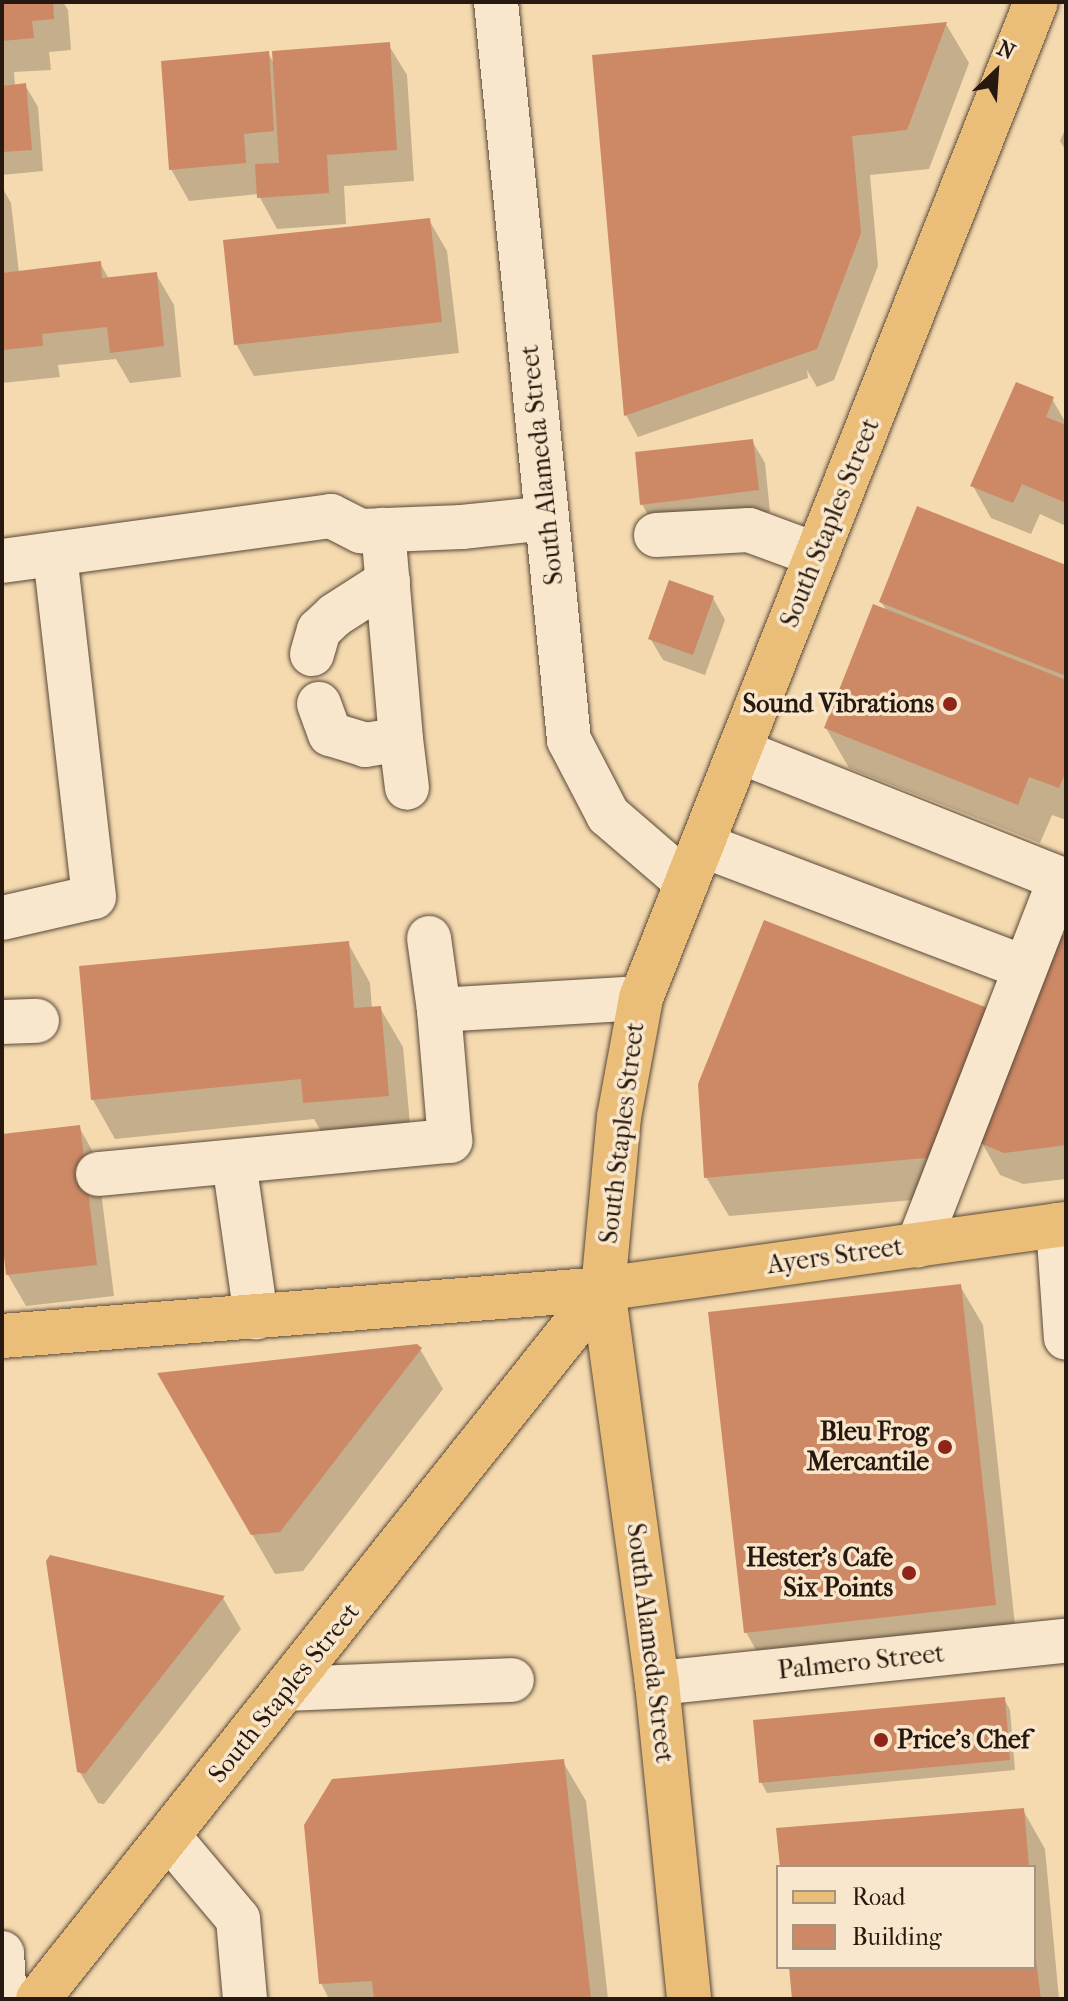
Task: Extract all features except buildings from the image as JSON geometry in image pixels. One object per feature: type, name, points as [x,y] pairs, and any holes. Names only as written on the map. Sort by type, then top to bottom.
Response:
[{"type":"main road","name":"South Staples Street","points":[[38,1999],[288,1689],[603,1289],[619,1117],[641,998],[1036,2]]},
{"type":"main road","name":"Ayers Street","points":[[2,1336],[603,1289],[1062,1225]]},
{"type":"main road","name":"South Alameda Street","points":[[603,1289],[657,1683],[689,1999]]},
{"type":"street","name":"South Alameda Street","points":[[496,2],[569,740],[608,815],[694,864],[1024,967]]},
{"type":"street","points":[[2,561],[331,516],[361,531],[462,527],[547,518]]},
{"type":"street","points":[[383,530],[407,788]]},
{"type":"street","points":[[656,535],[749,530],[817,555]]},
{"type":"street","points":[[2,918],[94,897],[55,554]]},
{"type":"street","points":[[312,654],[319,630],[335,615],[388,581]]},
{"type":"street","points":[[319,704],[330,734],[365,745],[401,739]]},
{"type":"street","points":[[739,751],[1064,875],[1024,967],[918,1245]]},
{"type":"street","points":[[98,1174],[450,1141],[439,1010],[429,938]]},
{"type":"street","points":[[439,1010],[641,998]]},
{"type":"street","points":[[234,1162],[256,1317]]},
{"type":"street","points":[[1062,1225],[1066,1338]]},
{"type":"street","name":"Palmero Street","points":[[657,1683],[1066,1641]]},
{"type":"street","points":[[288,1689],[512,1680]]},
{"type":"street","points":[[169,1837],[238,1919],[245,1999]]},
{"type":"street","points":[[2,1953],[5,1999]]},
{"type":"place","name":"Sound Vibrations","points":[[950,704]]},
{"type":"place","name":"Bleu Frog Mercantile","points":[[945,1447]]},
{"type":"place","name":"Hester's Cafe Six Points","points":[[909,1573]]},
{"type":"place","name":"Price's Chef","points":[[881,1740]]}]
